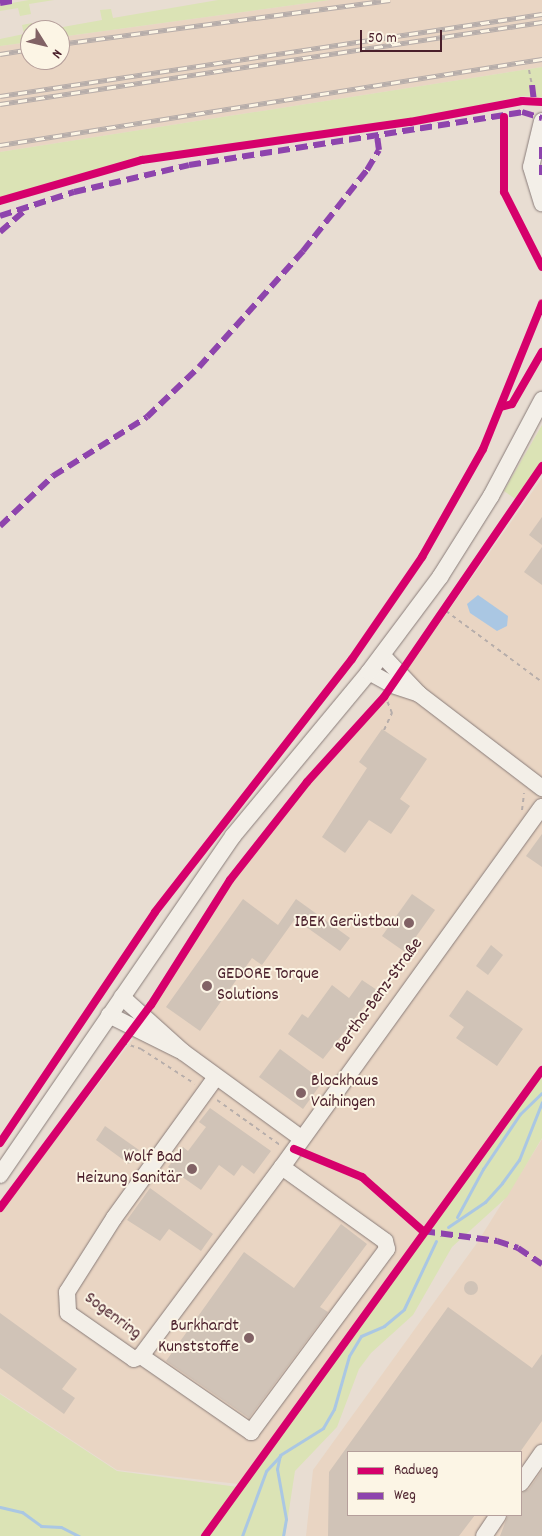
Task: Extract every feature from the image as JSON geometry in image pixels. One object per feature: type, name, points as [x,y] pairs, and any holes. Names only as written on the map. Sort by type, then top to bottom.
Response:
[{"type":"street","points":[[542,122],[531,167],[542,203]]},
{"type":"street","points":[[0,1174],[233,836],[369,672],[463,542],[542,400]]},
{"type":"street","points":[[382,655],[419,694],[542,788]]},
{"type":"street","points":[[369,672],[419,694]]},
{"type":"street","name":"Bertha-Benz-Straße","points":[[301,1138],[538,813]]},
{"type":"street","points":[[122,997],[183,1052],[301,1138]]},
{"type":"street","points":[[109,1016],[183,1052]]},
{"type":"street","name":"Sogenring","points":[[216,1077],[114,1218],[67,1292],[68,1313],[134,1359],[141,1356],[282,1167],[301,1138]]},
{"type":"street","points":[[141,1356],[252,1432],[387,1249],[385,1242],[282,1167]]},
{"type":"street","points":[[522,1482],[542,1453]]},
{"type":"street","points":[[484,1536],[497,1516]]},
{"type":"path","points":[[529,70],[532,85]]},
{"type":"path","points":[[446,611],[542,682]]},
{"type":"path","points":[[384,730],[392,713],[386,697],[395,700]]},
{"type":"path","points":[[523,787],[522,809],[538,813]]},
{"type":"shaded area","points":[[330,0],[542,0],[542,67],[0,152],[0,46],[20,43],[20,70],[70,70],[70,36]]},
{"type":"shaded area","points":[[542,478],[542,1064],[238,1484],[117,1470],[0,1393],[0,1212],[133,1039],[233,882],[309,785],[382,705]]},
{"type":"shaded area","points":[[542,1139],[542,1536],[306,1536],[313,1470],[477,1243]]},
{"type":"green space","points":[[29,0],[54,0],[29,4],[31,14],[20,16],[18,8],[0,11],[0,5]]},
{"type":"green space","points":[[218,0],[330,0],[70,36],[70,26],[102,20],[100,10],[111,9],[113,18]]},
{"type":"green space","points":[[20,35],[20,43],[0,46],[0,39]]},
{"type":"green space","points":[[542,67],[542,97],[523,96],[410,120],[142,159],[0,199],[0,152]]},
{"type":"green space","points":[[542,425],[542,461],[518,501],[504,491]]},
{"type":"green space","points":[[542,1070],[542,1138],[507,1197],[452,1247],[413,1315],[371,1353],[359,1369],[337,1427],[295,1471],[285,1536],[206,1536]]},
{"type":"green space","points":[[0,1394],[117,1471],[238,1487],[203,1536],[0,1536]]},
{"type":"water","points":[[478,595],[508,616],[507,626],[497,631],[470,613],[467,604]]},
{"type":"building","points":[[542,517],[542,545],[529,535]]},
{"type":"building","points":[[542,547],[542,585],[524,572]]},
{"type":"building","points":[[382,729],[427,759],[400,799],[410,806],[391,834],[369,820],[345,853],[322,837],[367,768],[359,762]]},
{"type":"building","points":[[542,834],[542,867],[526,856]]},
{"type":"building","name":"IBEK Gerüstbau","points":[[412,894],[435,910],[405,952],[382,936]]},
{"type":"building","name":"GEDORE Torque Solutions","points":[[243,899],[278,925],[296,899],[350,938],[340,951],[295,919],[262,965],[252,958],[200,1031],[166,1007]]},
{"type":"building","points":[[491,945],[503,955],[488,975],[476,966]]},
{"type":"building","points":[[362,980],[377,990],[323,1059],[288,1034],[302,1014],[308,1018],[332,985],[349,998]]},
{"type":"building","points":[[467,990],[523,1029],[497,1066],[456,1038],[464,1027],[449,1016]]},
{"type":"building","points":[[280,1049],[323,1081],[303,1109],[259,1077]]},
{"type":"building","points":[[210,1108],[271,1151],[254,1174],[242,1165],[234,1176],[219,1165],[201,1190],[168,1167],[183,1147],[188,1151],[206,1127],[199,1122]]},
{"type":"building","points":[[105,1126],[139,1150],[129,1164],[96,1140]]},
{"type":"building","points":[[150,1188],[213,1234],[201,1251],[169,1229],[160,1241],[127,1220]]},
{"type":"building","name":"Burkhardt Kunststoffe","points":[[341,1224],[367,1244],[320,1307],[328,1312],[249,1418],[166,1361],[244,1252],[294,1288]]},
{"type":"building","points":[[468,1281],[474,1281],[478,1288],[474,1295],[468,1295],[464,1291],[464,1285]]},
{"type":"building","points":[[448,1307],[532,1368],[542,1354],[542,1421],[521,1451],[347,1451],[347,1516],[474,1516],[459,1536],[328,1536],[329,1472]]},
{"type":"building","points":[[0,1313],[77,1369],[62,1389],[75,1398],[64,1414],[0,1368]]},
{"type":"building","points":[[542,1470],[542,1536],[500,1536],[508,1516],[522,1516],[522,1492],[529,1489]]},
{"type":"waterway","points":[[457,1217],[483,1169],[520,1114],[542,1093]]},
{"type":"waterway","points":[[448,1227],[485,1202],[502,1183],[519,1160],[542,1102]]},
{"type":"waterway","points":[[283,1536],[286,1519],[277,1469],[280,1455],[323,1428],[334,1409],[349,1356],[361,1336],[384,1326],[404,1309],[436,1241]]},
{"type":"waterway","points":[[242,1536],[266,1471],[280,1456]]},
{"type":"waterway","points":[[0,1507],[22,1512],[41,1526],[61,1527],[79,1536]]},
{"type":"railway","points":[[70,43],[390,0]]},
{"type":"railway","points":[[0,96],[542,14]]},
{"type":"railway","points":[[0,104],[542,22]]},
{"type":"railway","points":[[0,54],[20,51]]},
{"type":"railway","points":[[0,145],[542,59]]},
{"type":"marked path","points":[[0,3],[17,0]]},
{"type":"marked path","points":[[532,85],[534,101]]},
{"type":"marked path","points":[[0,216],[74,192],[189,165],[522,112],[542,118]]},
{"type":"marked path","points":[[0,526],[53,476],[147,417],[199,367],[303,251],[367,170],[379,150],[377,136]]},
{"type":"marked path","points":[[542,147],[542,175]]},
{"type":"marked path","points":[[0,232],[26,209]]},
{"type":"marked path","points":[[423,1231],[497,1241],[518,1248],[542,1264]]},
{"type":"cycle path","points":[[0,201],[142,160],[410,122],[522,101],[542,102]]},
{"type":"cycle path","points":[[504,117],[504,192],[542,267]]},
{"type":"cycle path","points":[[0,1143],[155,912],[352,659],[422,557],[483,449],[542,304]]},
{"type":"cycle path","points":[[501,407],[512,404],[542,352]]},
{"type":"cycle path","points":[[0,1208],[151,1005],[230,880],[307,782],[384,697],[542,466]]},
{"type":"cycle path","points":[[205,1536],[542,1070]]},
{"type":"cycle path","points":[[294,1149],[362,1177],[424,1232]]},
{"type":"place","name":"IBEK Gerüstbau","points":[[409,923]]},
{"type":"place","name":"GEDORE Torque Solutions","points":[[207,986]]},
{"type":"place","name":"Blockhaus Vaihingen","points":[[301,1093]]},
{"type":"place","name":"Wolf Bad Heizung Sanitär","points":[[192,1169]]},
{"type":"place","name":"Burkhardt Kunststoffe","points":[[249,1338]]}]
